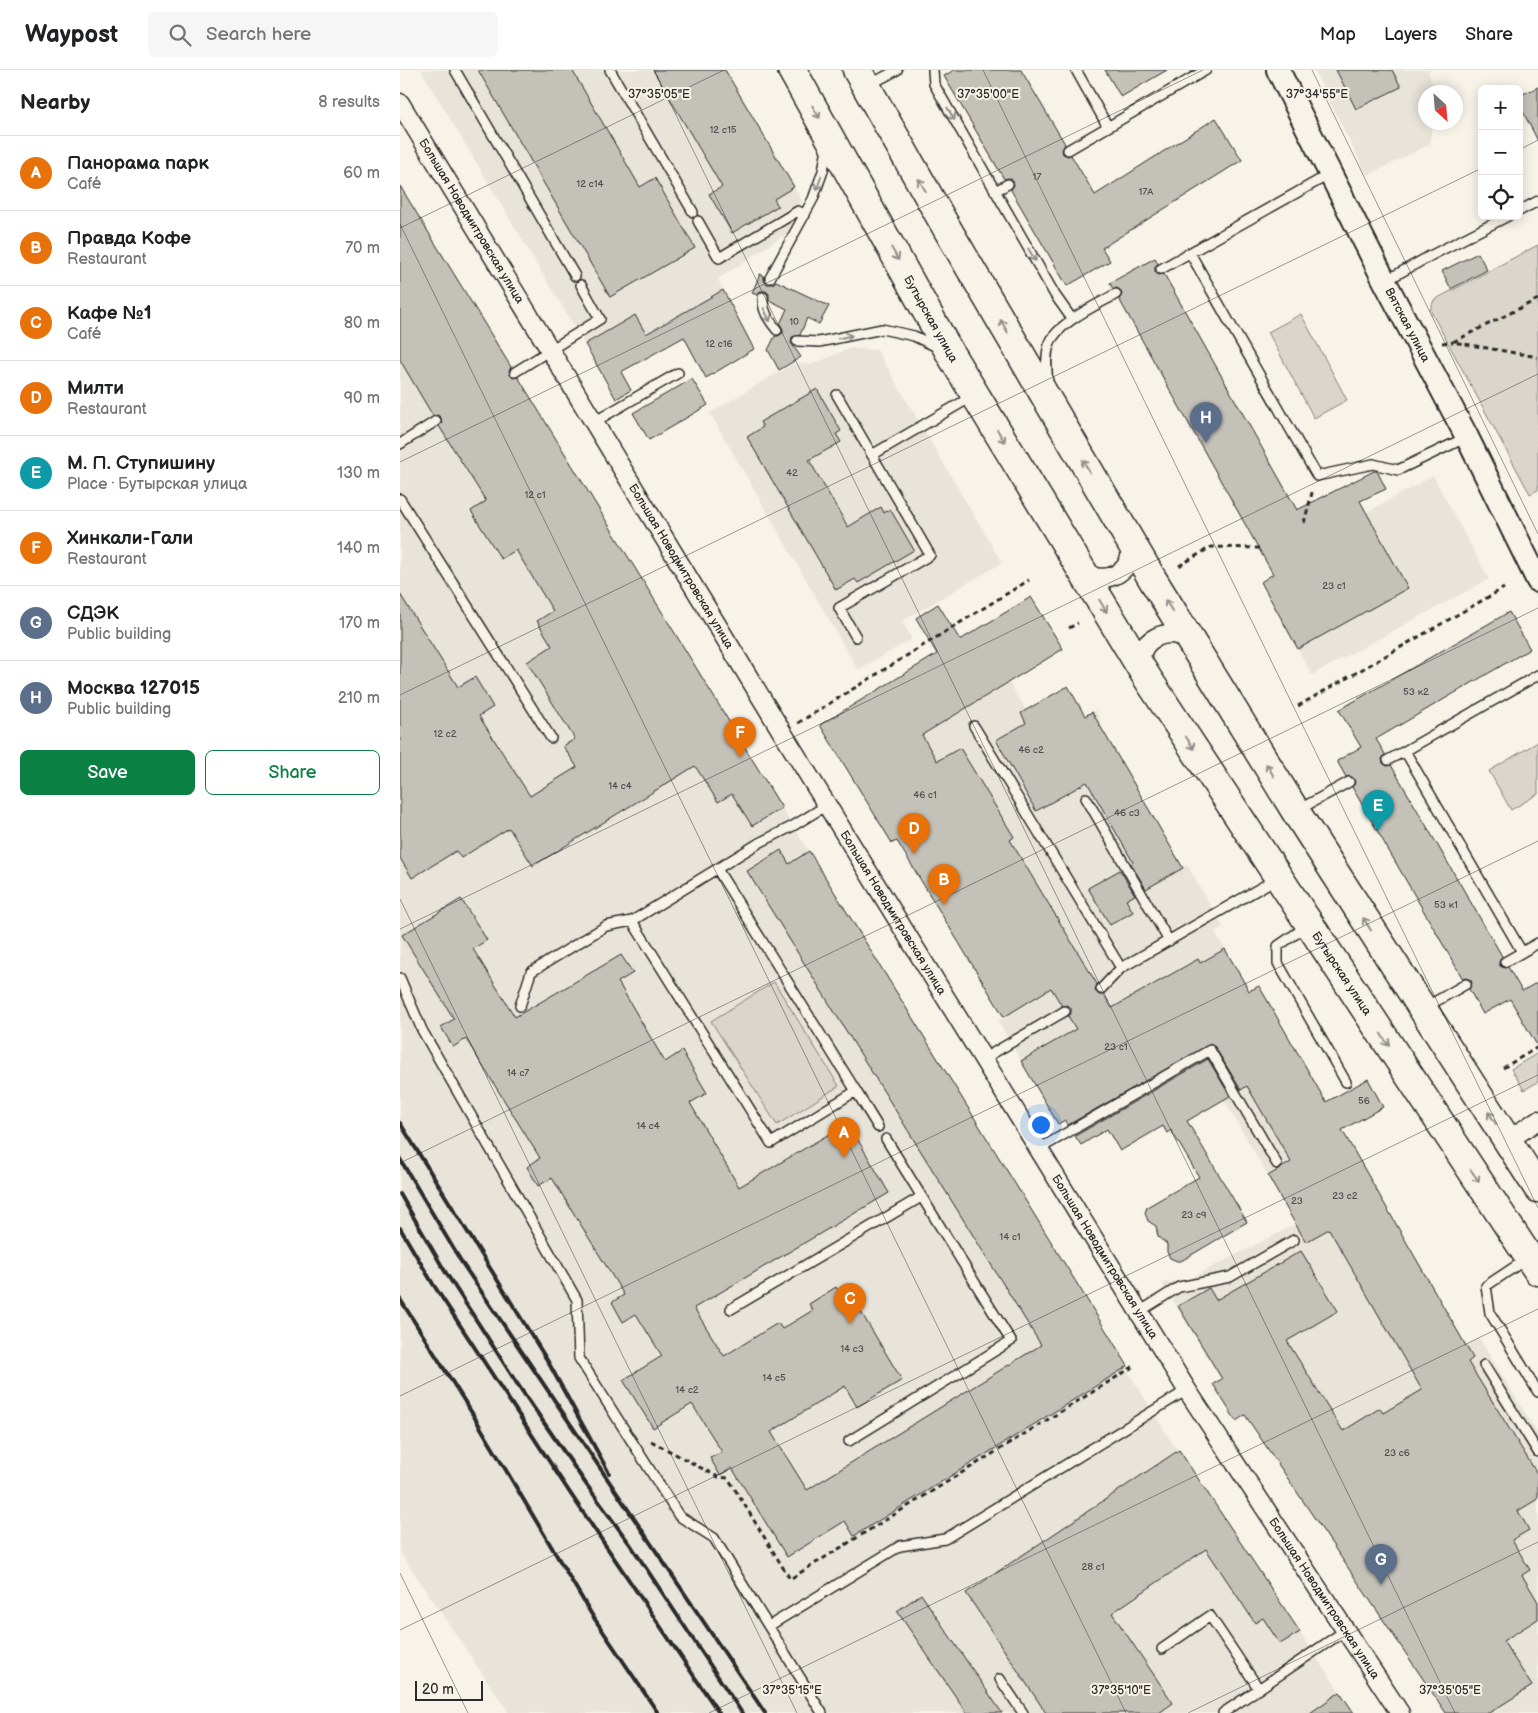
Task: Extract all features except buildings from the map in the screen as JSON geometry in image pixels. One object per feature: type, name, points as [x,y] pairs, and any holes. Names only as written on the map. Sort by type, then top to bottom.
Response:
[{"type":"main road","name":"Бутырская улица","points":[[792,70],[951,355],[1146,676],[1534,1264]]},
{"type":"main road","name":"Бутырская улица","points":[[861,78],[1127,536],[1296,812],[1506,1141],[1533,1171]]},
{"type":"street","name":"Вятская улица","points":[[1278,70],[1385,282],[1467,437],[1538,581]]},
{"type":"street","name":"Большая Новодмитровская улица","points":[[400,103],[827,805],[1187,1390],[1400,1713]]},
{"type":"street","name":"Бутырская улица","points":[[1078,565],[1084,572],[1102,579],[1112,577],[1121,572],[1127,564],[1130,555],[1130,545],[1127,536]]},
{"type":"street","name":"Бутырская улица","points":[[1146,676],[1142,666],[1143,652],[1151,640],[1160,635],[1179,635],[1195,647]]},
{"type":"street","points":[[1506,1141],[1538,1120]]},
{"type":"lane","points":[[455,70],[575,276]]},
{"type":"lane","points":[[610,70],[693,212]]},
{"type":"lane","points":[[861,78],[897,70]]},
{"type":"lane","points":[[933,70],[934,84],[1055,295],[1072,319]]},
{"type":"lane","points":[[1076,70],[1108,127]]},
{"type":"lane","points":[[1068,150],[1206,70]]},
{"type":"lane","points":[[770,278],[813,199],[823,170],[829,135]]},
{"type":"lane","points":[[1161,269],[1330,174]]},
{"type":"lane","points":[[995,191],[1008,184]]},
{"type":"lane","points":[[1523,209],[1538,201]]},
{"type":"lane","points":[[698,221],[719,258],[798,211],[805,214]]},
{"type":"lane","points":[[1385,282],[1430,256],[1500,220]]},
{"type":"lane","points":[[1190,253],[1317,476],[1373,464],[1398,470],[1467,437]]},
{"type":"lane","points":[[515,372],[600,318],[581,285]]},
{"type":"lane","points":[[1050,405],[1046,359],[1049,343],[1072,319],[1116,294]]},
{"type":"lane","points":[[763,297],[762,305],[768,319],[777,330]]},
{"type":"lane","points":[[797,341],[819,342],[882,329],[914,336],[951,355]]},
{"type":"lane","points":[[594,422],[678,373]]},
{"type":"lane","points":[[837,395],[930,555],[839,608],[856,637]]},
{"type":"lane","points":[[872,455],[975,395]]},
{"type":"lane","points":[[401,442],[436,421]]},
{"type":"lane","points":[[400,499],[551,738]]},
{"type":"lane","points":[[1388,760],[1538,676]]},
{"type":"lane","points":[[974,726],[1121,968]]},
{"type":"lane","points":[[1405,751],[1522,952]]},
{"type":"lane","points":[[1296,812],[1349,782]]},
{"type":"lane","points":[[1086,798],[1169,941]]},
{"type":"lane","points":[[520,1006],[531,972],[606,926],[632,921],[759,843],[793,826],[827,805]]},
{"type":"lane","points":[[717,869],[878,1126]]},
{"type":"lane","points":[[1100,989],[1121,968],[1278,878]]},
{"type":"lane","points":[[632,921],[771,1144],[856,1091]]},
{"type":"lane","points":[[1309,925],[1278,946],[1278,963],[1346,1082]]},
{"type":"lane","points":[[1505,962],[1538,943]]},
{"type":"lane","points":[[400,978],[422,1030],[577,1300],[579,1358],[679,1516],[714,1538],[822,1713]]},
{"type":"lane","points":[[1421,1009],[1466,984]]},
{"type":"lane","points":[[983,1059],[1065,1011]]},
{"type":"lane","points":[[1039,1149],[1210,1050],[1276,1164]]},
{"type":"lane","points":[[849,1441],[1011,1341],[886,1140]]},
{"type":"lane","points":[[731,1309],[921,1197]]},
{"type":"lane","points":[[1139,1312],[1179,1287],[1230,1277],[1294,1240]]},
{"type":"lane","points":[[1534,1264],[1486,1286],[1490,1313],[1538,1392]]},
{"type":"lane","points":[[1484,1365],[1538,1452]]},
{"type":"lane","points":[[769,1626],[900,1546],[946,1539],[1187,1390]]},
{"type":"lane","points":[[1162,1649],[1210,1616],[1259,1688]]},
{"type":"lane","points":[[1223,1713],[1346,1630]]},
{"type":"lane","points":[[1000,1679],[1024,1713]]},
{"type":"path","points":[[1453,342],[1538,299]]},
{"type":"path","points":[[1442,343],[1453,342],[1538,357]]},
{"type":"path","points":[[1304,523],[1317,476]]},
{"type":"path","points":[[1179,566],[1211,548],[1259,548]]},
{"type":"path","points":[[795,724],[1030,580]]},
{"type":"path","points":[[1298,706],[1504,588]]},
{"type":"path","points":[[1069,628],[1078,623]]},
{"type":"path","points":[[1503,1068],[1538,1047]]},
{"type":"path","points":[[621,1424],[718,1477],[728,1478],[790,1579],[1136,1365]]},
{"type":"shaded area","points":[[421,70],[725,70],[802,201],[789,232],[718,279],[723,290],[596,363]]},
{"type":"shaded area","points":[[1314,70],[1431,70],[1428,71],[1433,85],[1418,85],[1418,130],[1431,130],[1430,144],[1367,176]]},
{"type":"shaded area","points":[[400,186],[715,700],[1128,1366],[1126,1368],[1169,1438],[1354,1713],[509,1713],[400,1552]]},
{"type":"shaded area","points":[[1538,245],[1538,490],[1530,494],[1430,310],[1434,300]]},
{"type":"shaded area","points":[[1301,314],[1347,400],[1314,418],[1268,332]]},
{"type":"shaded area","points":[[850,348],[877,350],[1002,563],[902,621],[912,639],[858,670],[710,413],[794,363],[811,365]]},
{"type":"shaded area","points":[[1433,476],[1489,579],[1312,675],[1261,582],[1273,574],[1269,566]]},
{"type":"shaded area","points":[[1031,597],[1063,649],[1009,682],[1026,710],[1085,716],[1095,710],[1103,725],[1098,728],[1114,756],[1117,755],[1183,867],[1187,865],[1223,927],[1215,932],[1249,991],[1259,986],[1466,1345],[1479,1338],[1538,1434],[1538,1713],[1446,1713],[1245,1415],[1236,1421],[1213,1384],[1221,1379],[1162,1283],[1189,1279],[1296,1224],[1224,1100],[1221,1101],[1202,1068],[1081,1145],[1066,1120],[1058,1124],[998,1021],[1004,1017],[897,841],[892,843],[820,725]]},
{"type":"shaded area","points":[[1538,742],[1538,794],[1511,810],[1489,771]]},
{"type":"shaded area","points":[[774,982],[839,1086],[777,1125],[711,1021]]},
{"type":"shaded area","points":[[1538,1053],[1538,1082],[1524,1090],[1511,1069]]},
{"type":"railway","points":[[400,1123],[547,1360],[609,1473]]},
{"type":"railway","points":[[400,1159],[462,1263],[765,1713]]},
{"type":"railway","points":[[400,1194],[446,1273],[516,1382],[632,1547],[742,1713]]},
{"type":"railway","points":[[400,1228],[433,1284],[570,1493],[719,1713]]},
{"type":"railway","points":[[400,1299],[472,1413],[592,1615],[658,1713]]},
{"type":"place","name":"Москва 127015","points":[[1206,443]]},
{"type":"place","name":"Хинкали-Гали","points":[[740,758]]},
{"type":"place","name":"М. П. Ступишину","points":[[1378,831]]},
{"type":"place","name":"Милти","points":[[914,854]]},
{"type":"place","name":"Правда Кофе","points":[[944,905]]},
{"type":"place","name":"Панорама парк","points":[[844,1158]]},
{"type":"place","name":"Кафе №1","points":[[850,1324]]},
{"type":"place","name":"СДЭК","points":[[1381,1585]]}]
